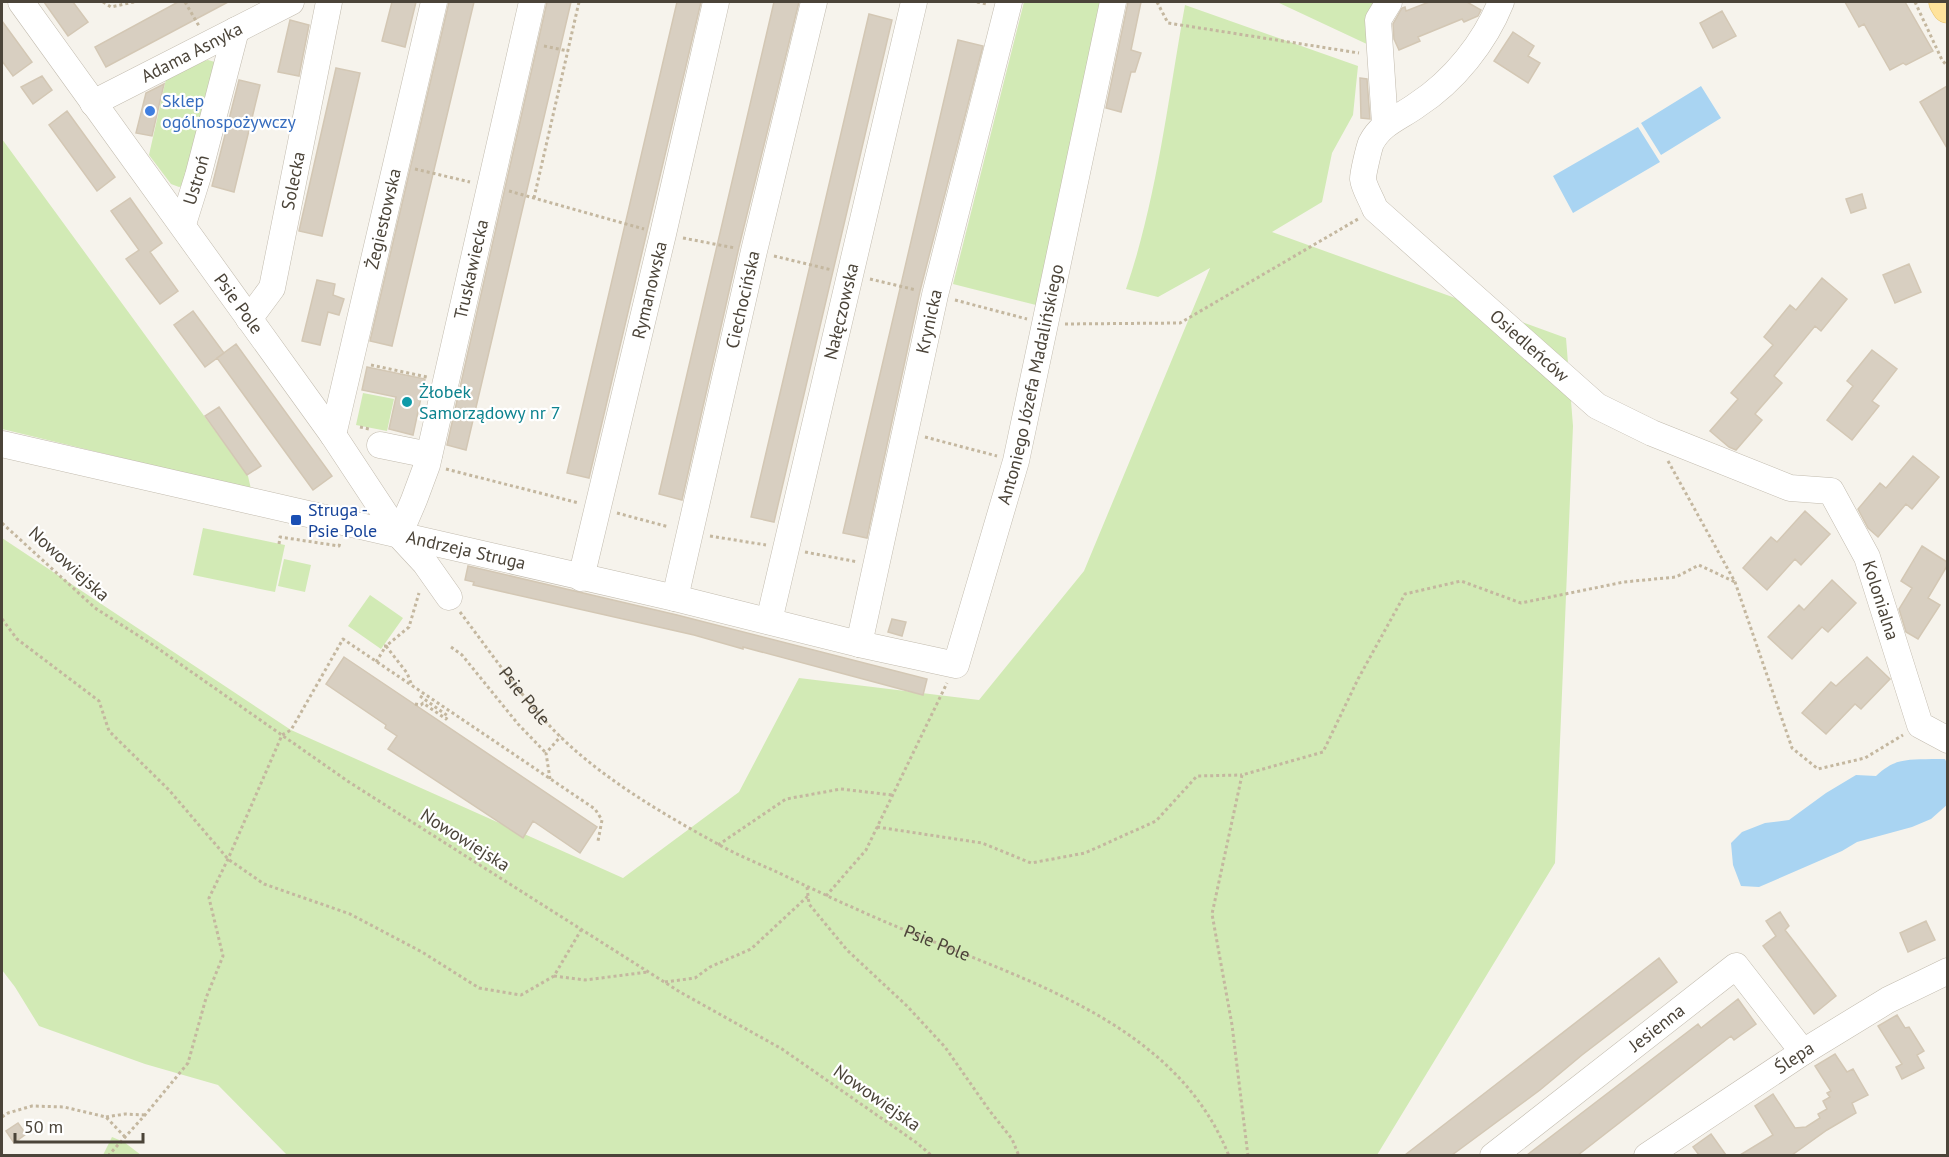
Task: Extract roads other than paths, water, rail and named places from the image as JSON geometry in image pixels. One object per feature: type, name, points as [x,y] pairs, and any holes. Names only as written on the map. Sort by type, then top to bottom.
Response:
[{"type":"main road","points":[[1945,2],[1947,7]]},
{"type":"street","name":"Psie Pole","points":[[21,2],[333,435],[399,535],[425,563],[449,597]]},
{"type":"street","name":"Adama Asnyka","points":[[93,103],[291,2]]},
{"type":"street","name":"Solecka","points":[[249,319],[272,288],[329,2]]},
{"type":"street","name":"Żegiestowska","points":[[333,435],[434,2]]},
{"type":"street","name":"Truskawiecka","points":[[399,535],[428,460],[532,2]]},
{"type":"street","name":"Rymanowska","points":[[581,578],[716,2]]},
{"type":"street","name":"Ciechocińska","points":[[675,598],[754,251],[814,2]]},
{"type":"street","name":"Nałęczowska","points":[[769,621],[914,2]]},
{"type":"street","name":"Krynicka","points":[[859,644],[935,295],[1009,2]]},
{"type":"street","name":"Antoniego Józefa Madalińskiego","points":[[859,644],[956,665],[1016,461],[1113,2]]},
{"type":"street","points":[[1389,2],[1378,20],[1385,124],[1419,104],[1464,63],[1477,47],[1501,2]]},
{"type":"street","name":"Ustroń","points":[[183,224],[198,176],[236,30]]},
{"type":"street","name":"Osiedleńców","points":[[1385,124],[1371,143],[1363,179],[1375,209],[1597,406],[1652,433],[1790,488]]},
{"type":"street","name":"Andrzeja Struga","points":[[2,444],[675,598],[859,644]]},
{"type":"street","points":[[380,445],[428,460]]},
{"type":"street","name":"Kolonialna","points":[[1790,488],[1831,491],[1867,557],[1920,725],[1947,740]]},
{"type":"street","name":"Jesienna","points":[[1493,1155],[1736,966],[1803,1052]]},
{"type":"street","name":"Ślepa","points":[[1647,1155],[1803,1052],[1888,1000],[1947,971]]},
{"type":"water","points":[[1701,86],[1721,118],[1661,155],[1641,123]]},
{"type":"water","points":[[1638,127],[1660,162],[1573,213],[1553,176]]},
{"type":"water","points":[[1945,759],[1948,765],[1948,804],[1931,819],[1912,827],[1857,842],[1842,851],[1759,887],[1741,886],[1733,865],[1731,843],[1742,832],[1765,823],[1789,820],[1856,775],[1876,776],[1895,763],[1908,760]]},
{"type":"place","name":"Sklep ogólnospożywczy","points":[[150,111]]},
{"type":"place","name":"Żłobek Samorządowy nr 7","points":[[407,402]]},
{"type":"place","name":"Struga - Psie Pole","points":[[296,520]]}]
